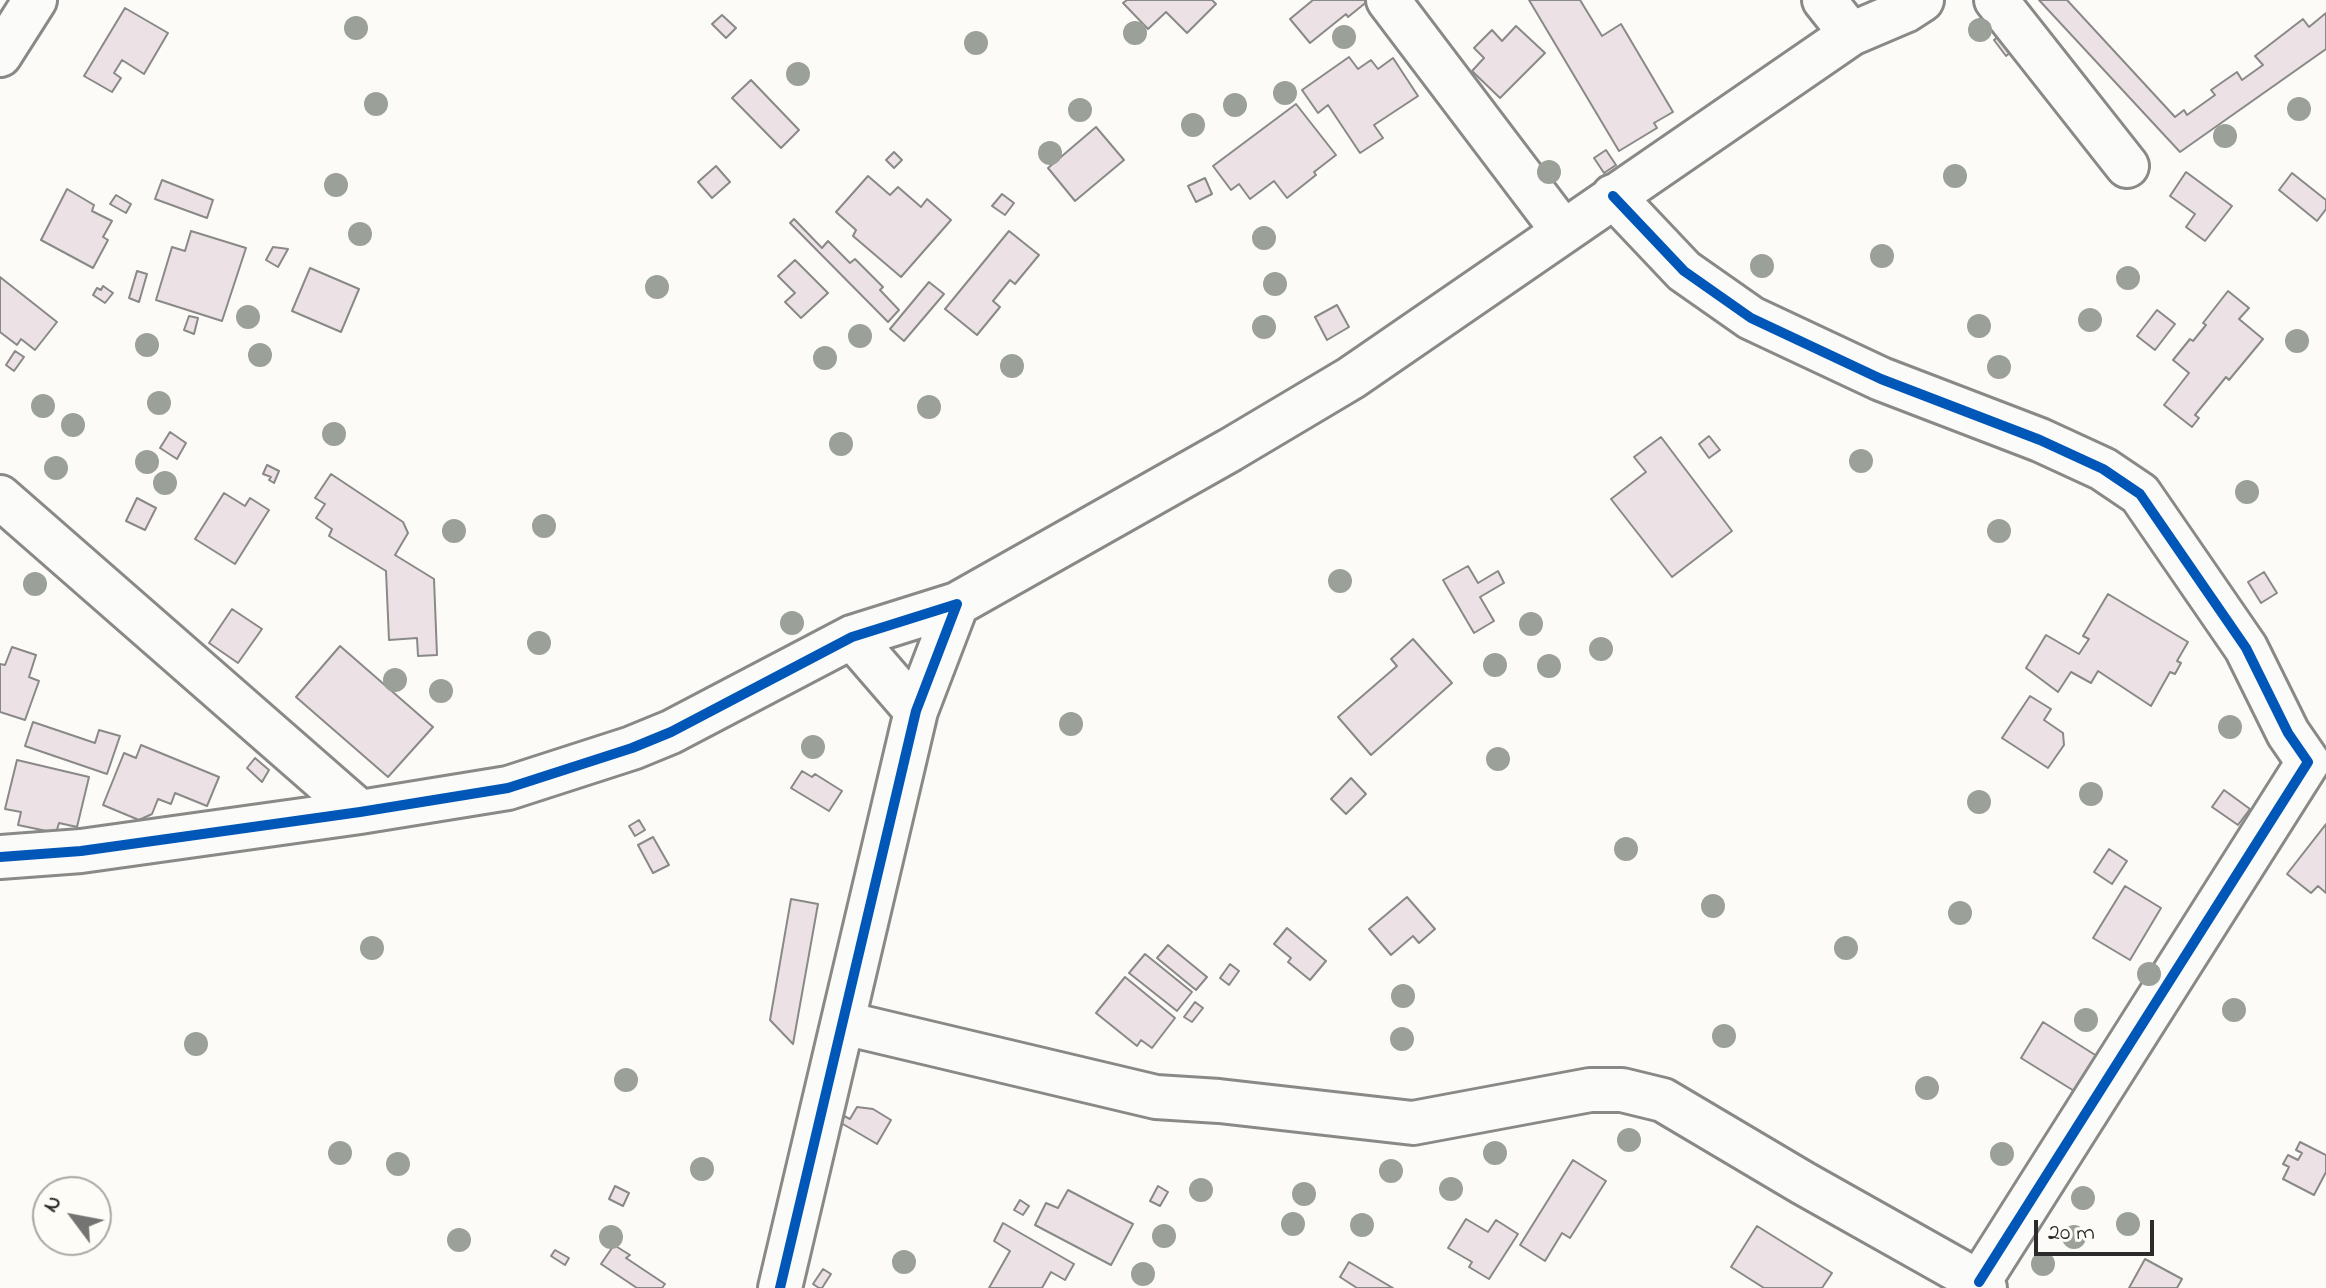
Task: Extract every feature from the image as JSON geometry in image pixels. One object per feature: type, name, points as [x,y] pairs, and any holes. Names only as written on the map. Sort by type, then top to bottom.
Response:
[{"type":"street","points":[[0,55],[35,0]]},
{"type":"street","points":[[1388,0],[1563,231]]},
{"type":"street","points":[[1824,0],[1851,34]]},
{"type":"street","points":[[0,857],[81,851],[508,788],[632,748],[671,732],[852,637],[957,604],[1230,450],[1351,378],[1851,34],[1905,11],[1922,0]]},
{"type":"street","points":[[1996,0],[2127,166]]},
{"type":"street","points":[[844,1023],[1156,1097],[1413,1123],[1590,1090],[1622,1090],[1663,1100],[1982,1285],[2317,767],[2288,733],[2246,648],[2140,494],[2103,469],[2040,440],[1881,379],[1751,318],[1684,271],[1613,196]]},
{"type":"street","points":[[0,497],[360,812]]},
{"type":"street","points":[[780,1288],[916,711],[957,604]]},
{"type":"street","points":[[852,637],[916,711]]},
{"type":"building","points":[[1127,0],[1212,0],[1216,4],[1187,33],[1166,12],[1148,29],[1123,3]]},
{"type":"building","points":[[1313,0],[1369,0],[1310,43],[1290,19]]},
{"type":"building","points":[[1529,0],[1580,0],[1602,36],[1621,24],[1673,112],[1654,123],[1657,128],[1619,151]]},
{"type":"building","points":[[2039,0],[2067,0],[2175,117],[2184,110],[2187,115],[2215,95],[2211,90],[2237,72],[2242,80],[2263,65],[2255,56],[2303,19],[2309,27],[2326,13],[2326,49],[2180,152]]},
{"type":"building","points":[[125,8],[168,33],[144,74],[122,60],[114,73],[121,78],[112,92],[84,76]]},
{"type":"building","points":[[722,15],[736,28],[726,38],[712,24]]},
{"type":"building","points":[[1516,26],[1545,53],[1500,98],[1472,71],[1484,58],[1474,48],[1492,30],[1502,41]]},
{"type":"building","points":[[2008,29],[2020,45],[2006,56],[1994,40]]},
{"type":"building","points":[[1349,57],[1358,69],[1371,60],[1378,69],[1393,58],[1418,96],[1374,125],[1383,138],[1360,153],[1328,105],[1318,113],[1302,90]]},
{"type":"building","points":[[751,80],[799,130],[781,148],[732,98]]},
{"type":"building","points":[[1296,104],[1336,155],[1287,198],[1274,181],[1250,199],[1239,184],[1231,190],[1213,166]]},
{"type":"building","points":[[1096,127],[1124,160],[1075,201],[1048,168]]},
{"type":"building","points":[[1606,150],[1616,165],[1604,173],[1594,158]]},
{"type":"building","points":[[894,152],[902,160],[894,168],[886,160]]},
{"type":"building","points":[[716,166],[730,182],[712,198],[698,182]]},
{"type":"building","points":[[2186,172],[2232,206],[2205,241],[2186,227],[2195,214],[2170,196]]},
{"type":"building","points":[[2292,173],[2326,200],[2326,209],[2317,221],[2279,190]]},
{"type":"building","points":[[868,176],[890,195],[898,187],[921,207],[927,199],[951,220],[901,277],[853,236],[856,230],[836,212]]},
{"type":"building","points":[[1205,178],[1212,194],[1196,202],[1188,186]]},
{"type":"building","points":[[162,180],[213,200],[207,218],[155,199]]},
{"type":"building","points":[[67,189],[94,205],[92,211],[112,221],[103,237],[108,240],[93,268],[41,240]]},
{"type":"building","points":[[1002,194],[1014,203],[1005,215],[992,206]]},
{"type":"building","points":[[116,195],[131,204],[126,213],[110,204]]},
{"type":"building","points":[[794,219],[822,248],[828,241],[850,263],[855,259],[883,287],[880,290],[899,310],[888,322],[790,223]]},
{"type":"building","points":[[191,231],[246,248],[222,321],[156,300],[172,247],[185,251]]},
{"type":"building","points":[[1009,231],[1039,255],[1015,284],[1010,280],[993,301],[1000,307],[977,335],[945,309]]},
{"type":"building","points":[[273,247],[288,249],[278,267],[266,260]]},
{"type":"building","points":[[795,260],[828,293],[801,318],[785,302],[795,293],[778,276]]},
{"type":"building","points":[[310,268],[359,289],[341,332],[292,311]]},
{"type":"building","points":[[137,271],[147,274],[139,302],[129,298]]},
{"type":"building","points":[[0,277],[57,322],[35,350],[21,339],[17,345],[0,332]]},
{"type":"building","points":[[929,282],[944,294],[904,341],[890,329]]},
{"type":"building","points":[[103,286],[113,293],[105,303],[93,295],[97,288],[101,290]]},
{"type":"building","points":[[2228,291],[2249,308],[2239,319],[2263,339],[2195,415],[2199,418],[2192,427],[2164,405],[2189,373],[2173,360],[2206,325],[2203,323]]},
{"type":"building","points":[[1337,305],[1349,327],[1327,340],[1315,317]]},
{"type":"building","points":[[2157,310],[2175,324],[2155,350],[2137,336]]},
{"type":"building","points":[[189,316],[198,318],[194,334],[184,330]]},
{"type":"building","points":[[15,351],[24,357],[14,371],[6,365]]},
{"type":"building","points":[[170,432],[186,443],[177,459],[160,448]]},
{"type":"building","points":[[1709,436],[1720,450],[1709,458],[1699,444]]},
{"type":"building","points":[[1661,437],[1732,531],[1672,577],[1611,499],[1646,472],[1634,457]]},
{"type":"building","points":[[267,465],[279,471],[274,483],[269,480],[271,477],[263,474]]},
{"type":"building","points":[[331,474],[403,522],[408,533],[395,555],[434,579],[437,655],[418,656],[417,638],[389,640],[386,571],[329,536],[332,529],[316,518],[325,504],[315,498]]},
{"type":"building","points":[[224,493],[245,506],[250,498],[269,510],[235,564],[195,539]]},
{"type":"building","points":[[137,498],[156,508],[145,530],[126,521]]},
{"type":"building","points":[[1468,566],[1478,583],[1498,571],[1504,583],[1480,597],[1494,621],[1474,633],[1443,580]]},
{"type":"building","points":[[2264,572],[2277,593],[2261,603],[2248,582]]},
{"type":"building","points":[[2108,594],[2188,642],[2177,661],[2181,663],[2175,674],[2170,672],[2151,706],[2098,671],[2091,683],[2071,672],[2058,692],[2026,668],[2046,635],[2079,654],[2089,639],[2083,636]]},
{"type":"building","points":[[232,609],[262,629],[238,663],[209,643]]},
{"type":"building","points":[[1413,639],[1452,683],[1371,755],[1338,717],[1397,666],[1391,659]]},
{"type":"building","points":[[340,646],[433,727],[388,777],[296,697]]},
{"type":"building","points":[[12,647],[36,655],[29,677],[39,681],[25,720],[0,712],[0,664],[5,665]]},
{"type":"building","points":[[2030,696],[2051,709],[2044,720],[2063,733],[2064,745],[2048,768],[2002,738]]},
{"type":"building","points":[[33,722],[95,743],[99,730],[120,736],[107,774],[25,746]]},
{"type":"building","points":[[141,745],[219,777],[207,806],[175,793],[171,804],[158,799],[152,814],[139,820],[103,805],[124,753],[136,758]]},
{"type":"building","points":[[255,758],[269,770],[262,782],[247,768]]},
{"type":"building","points":[[17,760],[89,777],[77,827],[59,823],[56,833],[18,825],[21,812],[5,809]]},
{"type":"building","points":[[802,771],[812,777],[815,774],[842,791],[829,811],[791,788]]},
{"type":"building","points":[[1351,778],[1366,794],[1346,814],[1331,799]]},
{"type":"building","points":[[2224,790],[2250,809],[2238,825],[2212,807]]},
{"type":"building","points":[[639,820],[645,830],[635,836],[629,826]]},
{"type":"building","points":[[2326,824],[2326,893],[2318,886],[2311,893],[2287,874]]},
{"type":"building","points":[[653,837],[669,865],[653,873],[638,845]]},
{"type":"building","points":[[2109,849],[2127,861],[2112,884],[2094,872]]},
{"type":"building","points":[[2125,886],[2161,908],[2130,960],[2093,938]]},
{"type":"building","points":[[1407,897],[1435,929],[1419,943],[1413,936],[1391,955],[1369,929]]},
{"type":"building","points":[[791,899],[818,904],[793,1044],[770,1020]]},
{"type":"building","points":[[1287,928],[1326,961],[1310,980],[1288,962],[1291,958],[1274,944]]},
{"type":"building","points":[[1168,945],[1207,977],[1196,990],[1157,958]]},
{"type":"building","points":[[1145,954],[1192,992],[1177,1011],[1129,973]]},
{"type":"building","points":[[1230,964],[1239,971],[1229,985],[1220,978]]},
{"type":"building","points":[[1125,977],[1175,1018],[1152,1048],[1141,1040],[1137,1046],[1096,1013]]},
{"type":"building","points":[[1195,1002],[1203,1008],[1192,1022],[1184,1017]]},
{"type":"building","points":[[2043,1022],[2100,1058],[2079,1094],[2021,1058]]},
{"type":"building","points":[[857,1107],[873,1109],[891,1120],[877,1144],[836,1120],[840,1114],[850,1119]]},
{"type":"building","points":[[2300,1142],[2326,1155],[2326,1172],[2314,1195],[2283,1179],[2289,1167],[2283,1164],[2288,1155],[2298,1160],[2302,1153],[2296,1150]]},
{"type":"building","points":[[1573,1160],[1606,1181],[1570,1238],[1562,1233],[1545,1261],[1520,1245]]},
{"type":"building","points":[[615,1186],[629,1193],[623,1206],[609,1199]]},
{"type":"building","points":[[1158,1186],[1168,1192],[1160,1206],[1150,1201]]},
{"type":"building","points":[[1068,1190],[1133,1224],[1111,1265],[1035,1225],[1046,1203],[1058,1208]]},
{"type":"building","points":[[1020,1200],[1029,1206],[1023,1215],[1014,1210]]},
{"type":"building","points":[[1466,1219],[1488,1232],[1496,1220],[1518,1234],[1489,1279],[1469,1267],[1472,1262],[1448,1248]]},
{"type":"building","points":[[1003,1223],[1074,1264],[1065,1280],[1051,1272],[1042,1288],[989,1288],[1010,1251],[994,1241]]},
{"type":"building","points":[[1757,1226],[1832,1273],[1822,1288],[1764,1288],[1731,1267]]},
{"type":"building","points":[[614,1245],[630,1255],[626,1258],[665,1284],[662,1288],[637,1288],[601,1264]]},
{"type":"building","points":[[555,1250],[569,1258],[565,1265],[551,1256]]},
{"type":"building","points":[[2145,1259],[2182,1279],[2177,1288],[2129,1288]]},
{"type":"building","points":[[1349,1262],[1393,1288],[1357,1288],[1340,1277]]},
{"type":"building","points":[[823,1269],[831,1274],[819,1288],[813,1284]]},
{"type":"cycle path","points":[[1613,196],[1684,271],[1751,318],[1881,379],[2040,440],[2103,469],[2140,494],[2246,648],[2288,733],[2308,762],[1979,1282]]},
{"type":"cycle path","points":[[0,857],[81,851],[508,788],[632,748],[671,732],[852,637],[957,604],[916,711],[780,1288]]}]
